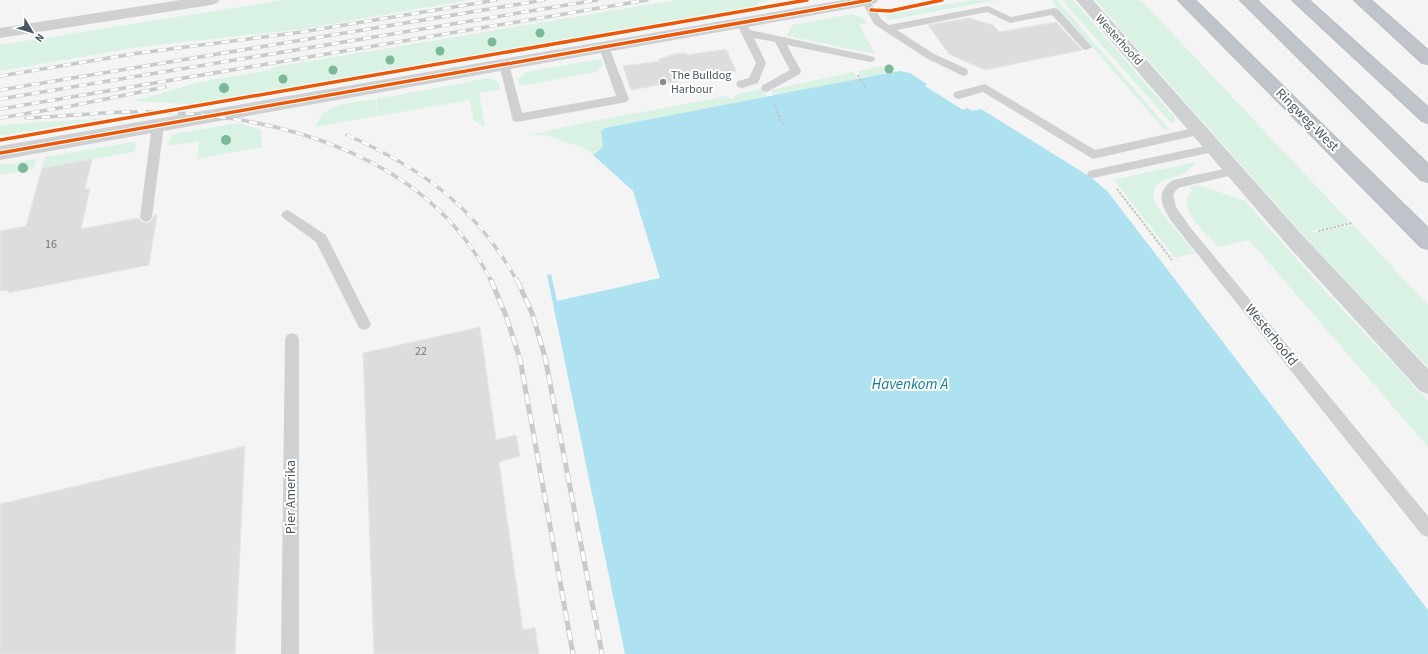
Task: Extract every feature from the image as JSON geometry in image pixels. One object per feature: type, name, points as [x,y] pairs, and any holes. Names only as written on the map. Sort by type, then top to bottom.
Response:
[{"type":"highway","name":"Ringweg-West","points":[[1186,0],[1428,241]]},
{"type":"highway","points":[[1248,0],[1428,175]]},
{"type":"highway","points":[[1300,0],[1428,117]]},
{"type":"highway","points":[[1362,0],[1428,59]]},
{"type":"street","points":[[0,33],[211,0]]},
{"type":"street","points":[[0,153],[158,124],[604,47],[744,28],[868,0]]},
{"type":"street","name":"Westerhoofd","points":[[1084,0],[1350,303],[1428,384]]},
{"type":"lane","points":[[868,0],[878,22],[930,56],[963,72]]},
{"type":"lane","points":[[888,28],[988,9],[1010,20],[1054,11],[1086,47]]},
{"type":"lane","points":[[744,28],[779,40],[870,59]]},
{"type":"lane","points":[[742,84],[754,80],[761,63],[744,28]]},
{"type":"lane","points":[[767,88],[796,71],[779,40]]},
{"type":"lane","points":[[504,64],[517,118],[622,99],[604,47]]},
{"type":"lane","points":[[959,95],[985,88],[1094,154],[1198,131]]},
{"type":"lane","points":[[146,217],[158,124]]},
{"type":"lane","points":[[1093,174],[1214,148]]},
{"type":"lane","name":"Westerhoofd","points":[[1233,171],[1177,183],[1170,187],[1167,194],[1168,205],[1202,250],[1428,529]]},
{"type":"lane","points":[[287,215],[321,239],[364,324]]},
{"type":"lane","name":"Pier Amerika","points":[[290,654],[292,339]]},
{"type":"path","points":[[855,71],[866,89]]},
{"type":"path","points":[[767,88],[783,125]]},
{"type":"path","points":[[1312,232],[1352,223]]},
{"type":"green space","points":[[284,0],[469,0],[302,29],[139,47],[0,71],[0,45]]},
{"type":"green space","points":[[677,0],[772,0],[756,3],[757,6],[741,9],[190,104],[133,101],[200,82],[270,70],[274,67]]},
{"type":"green space","points":[[972,0],[997,0],[888,20],[885,15]]},
{"type":"green space","points":[[1051,0],[1057,0],[1169,129],[1165,130]]},
{"type":"green space","points":[[1062,0],[1073,0],[1175,118],[1174,123],[1171,123]]},
{"type":"green space","points":[[1095,0],[1142,1],[1350,222],[1311,231],[1313,233],[1353,225],[1428,305],[1428,367],[1323,257]]},
{"type":"green space","points":[[853,14],[864,19],[867,23],[859,25],[875,54],[787,36],[792,25]]},
{"type":"green space","points":[[601,59],[603,65],[596,72],[520,86],[518,79],[526,72]]},
{"type":"green space","points":[[882,66],[886,74],[862,78],[858,71]]},
{"type":"green space","points":[[853,72],[858,79],[774,96],[771,90]]},
{"type":"green space","points":[[489,78],[498,82],[500,90],[479,93],[485,125],[482,126],[473,119],[470,100],[378,116],[377,99]]},
{"type":"green space","points":[[764,89],[767,97],[603,129],[603,147],[593,155],[584,148],[551,137],[543,135],[529,135],[727,96],[731,99],[734,98],[735,95]]},
{"type":"green space","points":[[376,99],[377,116],[316,127],[319,119],[331,108],[349,103]]},
{"type":"green space","points":[[108,118],[0,136],[0,125]]},
{"type":"green space","points":[[239,123],[261,130],[262,147],[197,159],[199,141],[168,146],[169,139],[174,134]]},
{"type":"green space","points":[[132,142],[136,144],[134,152],[42,168],[45,157]]},
{"type":"green space","points":[[36,159],[33,169],[0,175],[0,165],[17,164],[18,162]]},
{"type":"green space","points":[[1195,162],[1186,172],[1165,180],[1155,187],[1154,199],[1156,204],[1195,253],[1175,258],[1114,180]]},
{"type":"green space","points":[[1199,185],[1245,201],[1314,279],[1428,401],[1428,447],[1249,240],[1218,247],[1209,236],[1207,237],[1191,214],[1187,202],[1188,196],[1193,191],[1189,187]]},
{"type":"water","name":"Havenkom A","points":[[899,71],[910,73],[927,84],[925,86],[963,110],[967,108],[972,111],[981,109],[1092,178],[1108,192],[1428,610],[1428,654],[625,654],[547,275],[551,274],[557,301],[660,278],[633,191],[593,155],[603,147],[601,131],[605,128]]},
{"type":"building","points":[[969,18],[993,25],[999,32],[1056,22],[1082,50],[985,70],[949,54],[928,25]]},
{"type":"building","points":[[726,49],[736,71],[631,90],[623,66],[660,61],[659,59],[675,54],[686,53],[687,55]]},
{"type":"building","points":[[92,159],[85,189],[90,188],[81,229],[139,218],[141,221],[147,223],[157,215],[149,265],[8,293],[9,290],[0,291],[0,231],[26,226],[42,168]]},
{"type":"building","points":[[480,327],[496,440],[516,435],[520,456],[499,462],[523,630],[535,627],[539,654],[374,654],[363,353]]},
{"type":"building","points":[[245,446],[235,654],[0,654],[0,504]]},
{"type":"railway","points":[[0,76],[139,53],[302,32],[496,0]]},
{"type":"railway","points":[[0,90],[544,0]]},
{"type":"railway","points":[[0,99],[597,0]]},
{"type":"railway","points":[[0,109],[647,0]]},
{"type":"railway","points":[[0,118],[71,106],[165,87]]},
{"type":"railway","points":[[26,118],[111,112],[162,112],[210,116],[258,123],[306,136],[351,153],[394,175],[432,204],[465,239],[491,281]]},
{"type":"railway","points":[[347,135],[400,162],[445,193],[465,211],[484,232],[501,255],[517,281]]},
{"type":"railway","points":[[491,280],[506,316],[520,359],[573,654]]},
{"type":"railway","points":[[517,280],[532,313],[545,357],[602,654]]},
{"type":"cycle path","points":[[0,140],[807,0]]},
{"type":"cycle path","points":[[0,153],[870,0]]},
{"type":"cycle path","points":[[871,10],[890,11],[942,0]]},
{"type":"place","name":"The Bulldog Harbour","points":[[663,82]]}]
